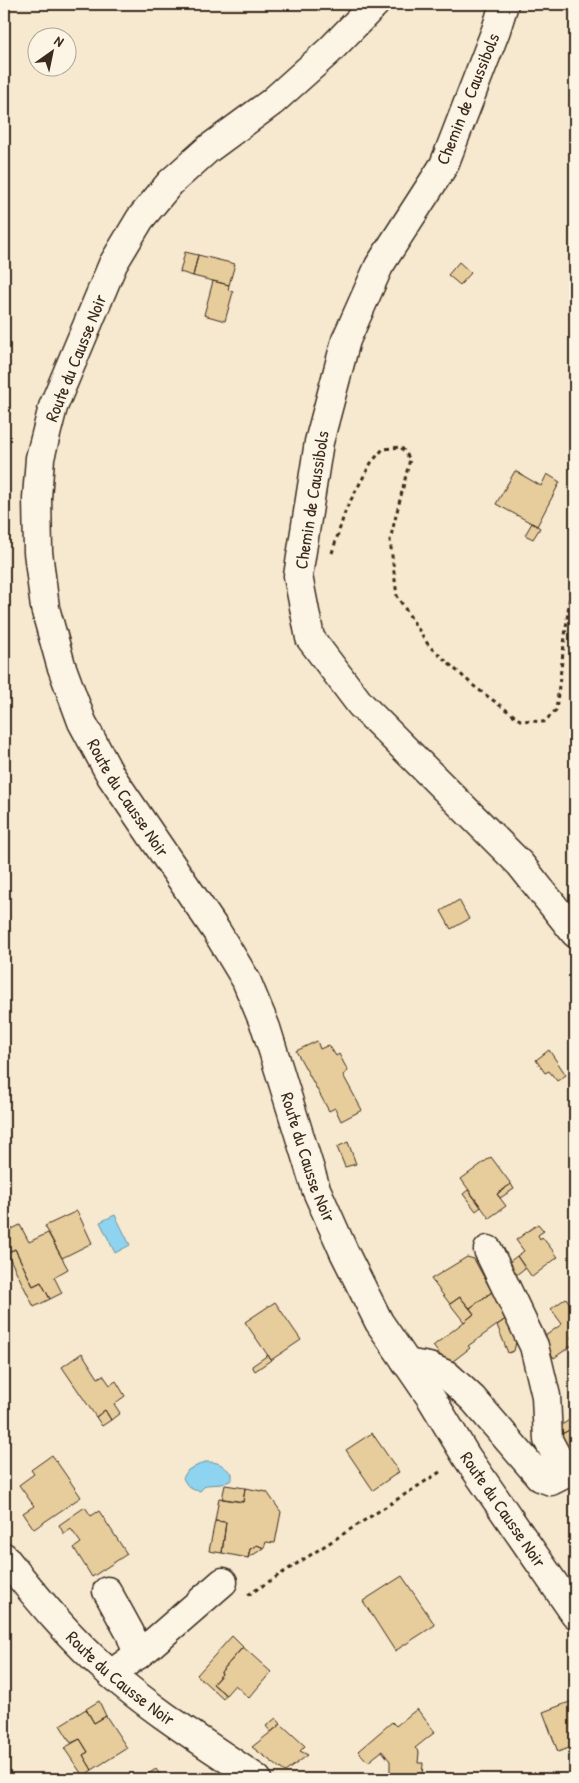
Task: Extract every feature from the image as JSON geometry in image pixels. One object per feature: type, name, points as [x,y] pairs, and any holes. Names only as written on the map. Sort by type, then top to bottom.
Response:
[{"type":"street","name":"Route du Causse Noir","points":[[375,4],[329,51],[272,102],[208,149],[170,183],[140,219],[114,264],[53,407],[40,458],[37,498],[38,552],[45,608],[61,665],[82,722],[111,776],[217,932],[246,980],[266,1028],[316,1189],[344,1252],[379,1322],[431,1398],[466,1456],[575,1614]]},
{"type":"street","name":"Chemin de Caussibols","points":[[504,4],[496,30],[444,165],[379,266],[346,340],[319,442],[298,576],[310,638],[360,704],[520,864],[575,933]]},
{"type":"street","points":[[406,1363],[430,1368],[448,1375],[473,1399],[540,1477],[551,1481],[559,1477],[563,1468],[548,1440],[546,1396],[534,1346],[488,1250]]},
{"type":"street","name":"Route du Causse Noir","points":[[4,1557],[69,1633],[111,1674],[145,1701],[257,1779]]},
{"type":"street","points":[[106,1591],[130,1633],[138,1655]]},
{"type":"street","points":[[111,1674],[232,1591]]},
{"type":"path","points":[[332,555],[346,509],[371,463],[383,449],[401,447],[410,459],[390,540],[397,596],[429,646],[476,687],[520,720],[544,722],[556,710],[572,580],[575,577]]},
{"type":"path","points":[[232,1591],[466,1456]]},
{"type":"water","points":[[115,1215],[130,1245],[115,1253],[100,1222]]},
{"type":"water","points":[[205,1462],[221,1464],[232,1473],[232,1480],[222,1484],[206,1485],[200,1491],[191,1489],[183,1478],[188,1470]]},
{"type":"building","points":[[185,252],[198,255],[193,276],[180,272]]},
{"type":"building","points":[[198,255],[235,264],[229,285],[193,276]]},
{"type":"building","points":[[459,262],[471,273],[460,285],[448,275]]},
{"type":"building","points":[[213,281],[229,285],[228,290],[233,292],[225,321],[204,315]]},
{"type":"building","points":[[515,471],[541,486],[547,474],[560,482],[537,526],[496,504]]},
{"type":"building","points":[[532,523],[540,528],[533,539],[525,535]]},
{"type":"building","points":[[459,900],[469,919],[451,929],[441,911]]},
{"type":"building","points":[[317,1041],[320,1049],[329,1045],[336,1056],[339,1054],[348,1071],[343,1075],[362,1110],[341,1121],[335,1108],[329,1111],[296,1051]]},
{"type":"building","points":[[549,1050],[566,1075],[557,1081],[549,1071],[545,1073],[536,1060]]},
{"type":"building","points":[[348,1142],[356,1164],[345,1167],[337,1147]]},
{"type":"building","points":[[491,1157],[511,1184],[497,1194],[506,1206],[489,1218],[461,1179]]},
{"type":"building","points":[[511,1184],[514,1189],[500,1198],[497,1194]]},
{"type":"building","points":[[468,1190],[481,1207],[476,1211],[463,1194]]},
{"type":"building","points":[[77,1211],[92,1243],[62,1258],[45,1226]]},
{"type":"building","points":[[538,1224],[544,1231],[538,1235],[540,1239],[542,1237],[558,1257],[532,1277],[517,1256],[524,1251],[516,1240]]},
{"type":"building","points":[[20,1225],[29,1242],[48,1233],[68,1269],[54,1277],[62,1293],[50,1299],[41,1282],[33,1286],[15,1249],[7,1253],[4,1247],[4,1233]]},
{"type":"building","points":[[15,1249],[33,1286],[41,1282],[50,1299],[34,1307],[7,1253]]},
{"type":"building","points":[[517,1256],[525,1268],[511,1279],[505,1265]]},
{"type":"building","points":[[467,1257],[474,1259],[492,1292],[470,1308],[460,1297],[450,1304],[431,1279]]},
{"type":"building","points":[[493,1291],[507,1318],[468,1346],[470,1348],[448,1365],[433,1346],[474,1314],[470,1308]]},
{"type":"building","points":[[460,1297],[474,1314],[464,1322],[450,1304]]},
{"type":"building","points":[[566,1298],[575,1311],[575,1335],[571,1337],[575,1343],[554,1358],[541,1339],[562,1324],[551,1309]]},
{"type":"building","points":[[275,1302],[301,1340],[271,1360],[245,1322]]},
{"type":"building","points":[[507,1318],[516,1342],[514,1351],[508,1353],[497,1325]]},
{"type":"building","points":[[82,1353],[98,1378],[103,1375],[110,1385],[116,1381],[125,1396],[114,1404],[120,1413],[111,1420],[105,1410],[96,1417],[62,1367]]},
{"type":"building","points":[[268,1355],[271,1360],[255,1371],[252,1366]]},
{"type":"building","points":[[105,1410],[111,1420],[102,1426],[96,1417]]},
{"type":"building","points":[[575,1416],[575,1423],[569,1427],[571,1429],[560,1435],[559,1427]]},
{"type":"building","points":[[575,1423],[575,1463],[560,1435],[571,1429],[569,1427]]},
{"type":"building","points":[[372,1433],[399,1472],[373,1490],[346,1450]]},
{"type":"building","points":[[52,1455],[81,1497],[34,1529],[23,1513],[34,1506],[19,1485],[34,1474],[31,1470]]},
{"type":"building","points":[[225,1485],[245,1488],[243,1502],[222,1499]]},
{"type":"building","points":[[245,1488],[267,1492],[281,1512],[275,1543],[266,1542],[264,1548],[257,1545],[250,1549],[248,1558],[222,1553],[226,1522],[215,1521],[219,1498],[243,1502]]},
{"type":"building","points":[[85,1507],[91,1516],[99,1511],[127,1554],[92,1577],[74,1548],[81,1543],[71,1529],[64,1534],[59,1525]]},
{"type":"building","points":[[215,1521],[226,1522],[222,1553],[209,1551]]},
{"type":"building","points":[[257,1545],[264,1548],[248,1558],[250,1549]]},
{"type":"building","points":[[402,1576],[435,1625],[395,1651],[363,1601]]},
{"type":"building","points":[[232,1636],[243,1647],[213,1684],[226,1695],[223,1699],[197,1675]]},
{"type":"building","points":[[243,1647],[271,1672],[249,1698],[235,1685],[226,1695],[213,1684]]},
{"type":"building","points":[[575,1700],[575,1746],[558,1752],[543,1712]]},
{"type":"building","points":[[99,1701],[106,1716],[94,1723],[86,1709]]},
{"type":"building","points":[[86,1709],[94,1723],[106,1716],[127,1748],[92,1770],[83,1755],[88,1752],[80,1739],[71,1743],[60,1725]]},
{"type":"building","points":[[417,1709],[435,1732],[415,1748],[419,1752],[418,1763],[423,1763],[422,1778],[390,1776],[390,1761],[382,1751],[368,1762],[358,1751],[392,1722],[396,1726]]},
{"type":"building","points":[[276,1718],[281,1724],[271,1732],[266,1726]]},
{"type":"building","points":[[281,1724],[305,1746],[300,1751],[308,1755],[285,1772],[252,1747]]},
{"type":"building","points":[[80,1739],[88,1752],[83,1755],[92,1770],[83,1776],[64,1748]]},
{"type":"building","points":[[156,1769],[163,1779],[140,1779]]}]
